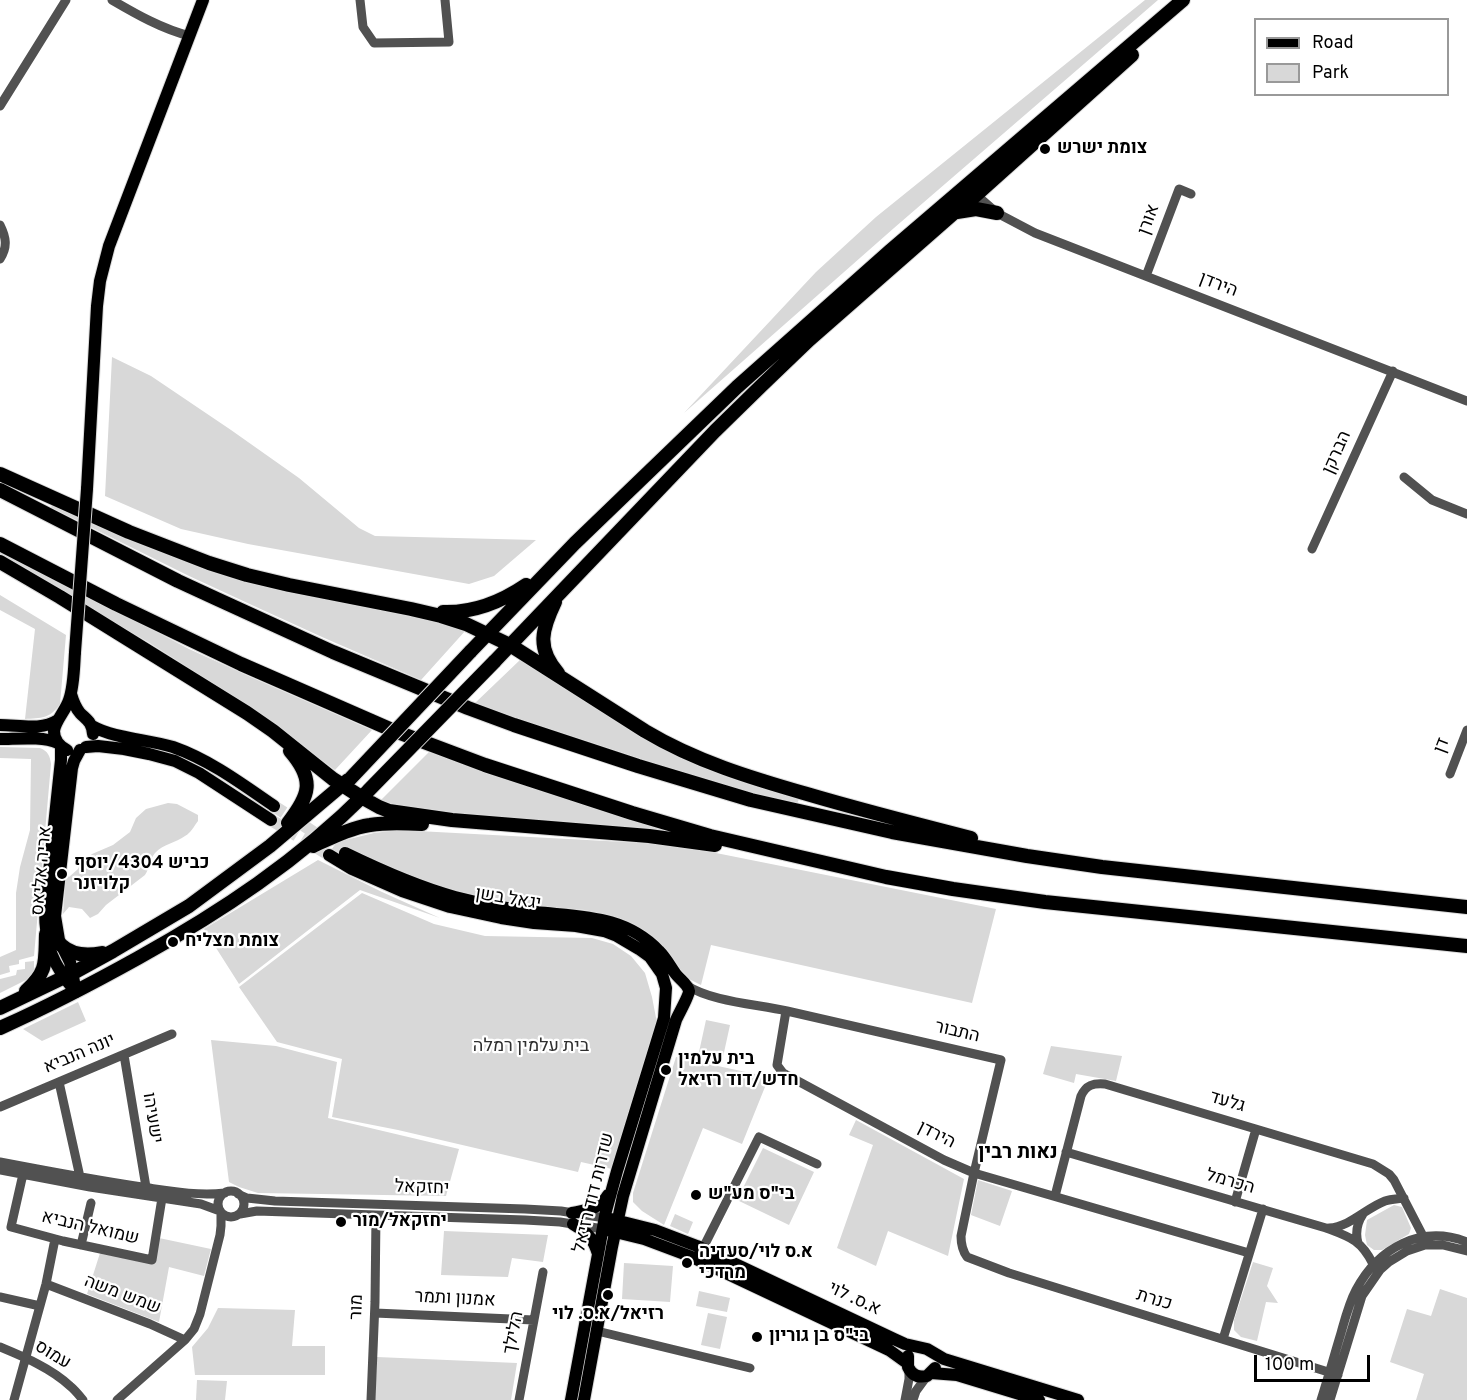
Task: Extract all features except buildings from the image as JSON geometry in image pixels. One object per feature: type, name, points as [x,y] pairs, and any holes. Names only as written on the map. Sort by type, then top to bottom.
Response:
[{"type":"highway","points":[[0,1008],[16,1002],[113,951],[189,906],[270,846],[346,782],[575,543],[737,387],[890,251],[972,190],[1183,0]]},
{"type":"highway","points":[[0,1028],[101,979],[190,928],[291,860],[365,794],[560,591],[809,340],[955,212],[972,190],[991,182],[1194,0]]},
{"type":"highway","points":[[991,182],[990,197],[997,213]]},
{"type":"highway","points":[[955,212],[976,209],[997,213]]},
{"type":"highway","points":[[0,474],[129,532],[209,563],[289,585],[452,619],[488,633],[672,747],[694,757],[792,790],[896,819],[1073,863]]},
{"type":"highway","points":[[0,490],[178,581],[333,652],[514,725],[695,784],[796,811],[997,852],[1290,889],[1467,907]]},
{"type":"highway","points":[[411,609],[454,613],[481,608],[511,595],[531,582],[575,543]]},
{"type":"highway","points":[[0,544],[116,604],[241,664],[446,751],[549,787],[687,829],[886,878]]},
{"type":"highway","points":[[0,562],[189,676],[365,794],[379,807],[401,813],[452,820],[694,841],[886,878],[1045,902],[1467,946]]},
{"type":"highway","points":[[560,591],[544,627],[543,645],[546,655],[562,677],[596,700]]},
{"type":"highway","points":[[270,846],[300,807],[307,787],[305,775],[297,760],[273,731]]},
{"type":"highway","points":[[300,852],[360,827],[381,824],[519,826]]},
{"type":"highway","points":[[16,1002],[42,975],[45,966],[46,934]]},
{"type":"highway","points":[[61,945],[66,950],[81,955],[113,951]]},
{"type":"main road","points":[[59,744],[54,731],[71,694],[75,652],[97,306],[102,272],[109,246],[203,0]]},
{"type":"main road","points":[[71,694],[81,714]]},
{"type":"main road","points":[[0,725],[43,726],[50,725],[70,713],[81,714],[92,726],[108,733],[159,743],[189,753],[217,768],[274,806]]},
{"type":"main road","points":[[83,748],[92,738],[92,726]]},
{"type":"main road","points":[[0,738],[43,740],[59,744],[70,751],[98,746],[124,749],[175,761],[199,772],[271,820]]},
{"type":"main road","name":"אריה אליאס","points":[[59,744],[61,760],[45,910],[46,934],[52,956],[68,975],[76,992]]},
{"type":"main road","name":"אריה אליאס","points":[[68,975],[70,962],[61,945],[56,927],[56,903],[72,768],[76,755],[83,748]]},
{"type":"main road","name":"יגאל בשן","points":[[345,853],[406,880],[453,896],[502,907],[607,920],[635,932],[658,949],[684,984]]},
{"type":"main road","name":"יגאל בשן","points":[[329,855],[352,869],[402,891],[450,907],[534,923],[591,928],[617,936],[650,957],[662,974],[665,993]]},
{"type":"main road","points":[[671,982],[684,984],[689,994],[685,1002],[673,1005],[665,993],[671,982]]},
{"type":"main road","name":"שדרות דוד רזיאל","points":[[571,1400],[617,1192],[662,1027],[665,993]]},
{"type":"main road","name":"שדרות דוד רזיאל","points":[[617,1192],[676,1020],[685,1002]]},
{"type":"main road","points":[[644,1239],[623,1245],[604,1258],[591,1238],[573,1218],[600,1206],[617,1192],[630,1215],[656,1230]]},
{"type":"main road","name":"א.ס. לוי","points":[[610,1224],[656,1230],[889,1350],[908,1367]]},
{"type":"main road","name":"א.ס. לוי","points":[[610,1224],[644,1239],[701,1254],[894,1339],[927,1349],[944,1359],[1078,1400]]},
{"type":"main road","name":"שדרות דוד רזיאל","points":[[584,1400],[597,1331],[604,1258]]},
{"type":"main road","points":[[929,1374],[936,1364],[936,1359],[927,1349],[913,1350],[907,1358],[908,1367],[917,1376],[957,1375],[1039,1400]]},
{"type":"street","points":[[0,106],[66,0]]},
{"type":"street","points":[[112,0],[142,17],[177,33],[190,36]]},
{"type":"street","points":[[360,0],[363,27],[374,43],[449,42],[445,0]]},
{"type":"street","name":"אורן","points":[[1146,276],[1179,189],[1191,194]]},
{"type":"street","name":"הירדן","points":[[972,190],[997,213],[1035,233],[1467,401]]},
{"type":"street","points":[[0,225],[4,233],[5,249],[0,259]]},
{"type":"street","name":"הברקן","points":[[1312,549],[1393,371]]},
{"type":"street","points":[[1404,477],[1431,500],[1467,514]]},
{"type":"street","name":"דן","points":[[1450,774],[1467,730]]},
{"type":"street","name":"התבור","points":[[684,984],[693,990],[714,997]]},
{"type":"street","name":"התבור","points":[[685,1002],[705,996],[714,997],[1001,1060],[961,1236],[963,1252]]},
{"type":"street","name":"הירדן","points":[[786,1011],[777,1065],[783,1073],[944,1160],[974,1173],[1249,1253]]},
{"type":"street","name":"יונה הנביא","points":[[0,1107],[172,1034]]},
{"type":"street","name":"ישעיהו","points":[[124,1055],[146,1187]]},
{"type":"street","points":[[59,1082],[80,1177]]},
{"type":"street","name":"גלעד","points":[[1055,1196],[1081,1096],[1084,1090],[1093,1084],[1105,1084],[1373,1164],[1389,1174]]},
{"type":"street","points":[[1235,1202],[1256,1129]]},
{"type":"street","points":[[701,1254],[759,1137],[817,1164]]},
{"type":"street","name":"הכרמל","points":[[1066,1152],[1326,1228],[1358,1243],[1373,1264]]},
{"type":"street","points":[[0,1162],[80,1177],[201,1195],[231,1192],[238,1194],[244,1203],[242,1211],[227,1228],[217,1246]]},
{"type":"street","points":[[0,1170],[201,1204],[228,1217],[238,1215]]},
{"type":"street","name":"שמואל הנביא","points":[[23,1174],[11,1227],[152,1260],[162,1198]]},
{"type":"street","points":[[1389,1174],[1404,1198],[1424,1240],[1467,1251]]},
{"type":"street","points":[[1383,1202],[1390,1190],[1389,1174]]},
{"type":"street","points":[[117,1400],[194,1329],[200,1314],[222,1226],[218,1207],[219,1199],[225,1193]]},
{"type":"street","name":"יחזקאל","points":[[238,1194],[247,1198],[275,1201],[525,1209],[610,1224]]},
{"type":"street","points":[[1326,1228],[1341,1226],[1383,1202],[1404,1198]]},
{"type":"street","points":[[81,1245],[91,1203]]},
{"type":"street","points":[[1223,1339],[1263,1209]]},
{"type":"street","name":"יחזקאל","points":[[238,1215],[257,1211],[535,1220],[573,1218]]},
{"type":"street","points":[[1358,1243],[1357,1229],[1363,1214]]},
{"type":"street","name":"מור","points":[[370,1400],[375,1313],[376,1215]]},
{"type":"street","points":[[1330,1400],[1333,1374],[1354,1292],[1373,1264],[1402,1243],[1444,1236],[1467,1242]]},
{"type":"street","points":[[14,1400],[46,1284],[55,1239]]},
{"type":"street","points":[[1321,1400],[1362,1296],[1372,1279],[1398,1256],[1424,1240]]},
{"type":"street","name":"כנרת","points":[[963,1252],[973,1260],[1001,1270],[1333,1374]]},
{"type":"street","name":"הלילך","points":[[519,1400],[543,1272]]},
{"type":"street","name":"שמש משה","points":[[46,1284],[150,1324],[181,1343]]},
{"type":"street","points":[[0,1296],[40,1305]]},
{"type":"street","name":"אמנון ותמר","points":[[375,1313],[534,1320]]},
{"type":"street","points":[[597,1331],[750,1368]]},
{"type":"street","name":"עמוס","points":[[0,1347],[55,1374],[83,1400]]},
{"type":"street","points":[[905,1400],[909,1379],[908,1367]]},
{"type":"street","points":[[913,1400],[916,1391],[929,1374]]},
{"type":"green space","points":[[1145,0],[1158,0],[684,413],[816,272],[876,217]]},
{"type":"green space","points":[[112,357],[151,376],[231,430],[299,478],[359,528],[375,536],[536,540],[494,576],[469,584],[248,544],[181,529],[105,496]]},
{"type":"green space","points":[[54,505],[134,538],[466,630],[421,680],[189,576],[50,507]]},
{"type":"green space","points":[[0,549],[189,649],[372,730],[335,770],[214,684],[148,642],[0,557]]},
{"type":"green space","points":[[0,595],[66,635],[60,704],[53,713],[45,717],[25,719],[35,629],[0,610]]},
{"type":"green space","points":[[521,659],[667,750],[800,797],[796,806],[684,773],[474,704]]},
{"type":"green space","points":[[0,747],[40,748],[48,754],[51,764],[34,956],[19,960],[19,964],[9,966],[10,972],[0,975],[0,957],[16,950],[16,893],[30,830],[31,759],[0,758]]},
{"type":"green space","points":[[429,752],[655,824],[659,833],[413,809],[381,800]]},
{"type":"green space","points":[[168,803],[177,804],[198,815],[198,821],[189,833],[158,850],[145,875],[106,905],[98,914],[90,918],[82,909],[69,907],[63,914],[66,873],[69,877],[78,869],[80,863],[92,854],[113,845],[130,832],[136,818],[146,809]]},
{"type":"green space","points":[[399,830],[662,844],[996,909],[972,1003],[711,945],[701,985],[679,974],[609,916],[585,910],[503,903],[426,883],[337,842],[374,833]]},
{"type":"green space","points":[[318,860],[440,918],[360,890],[239,984],[204,929]]},
{"type":"green space","name":"בית עלמין רמלה","points":[[362,893],[434,924],[485,936],[592,938],[613,944],[631,956],[645,973],[657,1023],[612,1169],[581,1162],[578,1172],[332,1117],[342,1059],[277,1042],[239,987]]},
{"type":"green space","points":[[34,961],[34,972],[28,979],[0,993],[0,979],[16,975],[17,970],[25,969],[25,962]]},
{"type":"green space","points":[[78,1002],[86,1021],[42,1041],[23,1029]]},
{"type":"green space","points":[[706,1020],[730,1025],[723,1057],[699,1052]]},
{"type":"green space","points":[[211,1040],[276,1046],[337,1062],[328,1118],[459,1149],[446,1196],[258,1193],[229,1182]]},
{"type":"green space","points":[[1051,1046],[1122,1056],[1116,1081],[1076,1074],[1074,1083],[1043,1074]]},
{"type":"green space","points":[[676,1057],[769,1077],[742,1144],[703,1128],[664,1225],[642,1211],[633,1202],[633,1193]]},
{"type":"green space","points":[[856,1120],[964,1179],[948,1256],[888,1231],[876,1266],[837,1248],[873,1145],[849,1135]]},
{"type":"green space","points":[[763,1148],[814,1172],[789,1225],[737,1200]]},
{"type":"green space","points":[[978,1180],[1012,1191],[1000,1226],[971,1215]]},
{"type":"green space","points":[[1394,1205],[1402,1207],[1411,1228],[1409,1234],[1382,1250],[1374,1250],[1367,1245],[1365,1235],[1367,1220]]},
{"type":"green space","points":[[675,1214],[693,1222],[688,1234],[670,1226]]},
{"type":"green space","points":[[444,1231],[548,1235],[543,1262],[512,1258],[508,1277],[441,1275]]},
{"type":"green space","points":[[159,1238],[211,1249],[204,1276],[169,1267],[159,1322],[87,1294],[100,1253],[154,1264]]},
{"type":"green space","points":[[1253,1262],[1273,1268],[1267,1286],[1278,1303],[1266,1302],[1257,1341],[1241,1337],[1234,1330],[1234,1320]]},
{"type":"green space","points":[[624,1263],[673,1266],[670,1302],[622,1299]]},
{"type":"green space","points":[[1440,1289],[1467,1298],[1467,1400],[1416,1400],[1424,1374],[1390,1362],[1407,1309],[1431,1316]]},
{"type":"green space","points":[[699,1291],[730,1298],[727,1312],[696,1306]]},
{"type":"green space","points":[[218,1308],[295,1310],[292,1346],[325,1346],[325,1375],[195,1375],[192,1347],[208,1328]]},
{"type":"green space","points":[[708,1313],[727,1317],[720,1349],[701,1345]]},
{"type":"green space","points":[[377,1357],[517,1363],[511,1400],[375,1400]]},
{"type":"green space","points":[[197,1380],[227,1381],[225,1400],[196,1400]]},
{"type":"tunnel","points":[[274,806],[345,853]]},
{"type":"tunnel","points":[[271,820],[329,855]]},
{"type":"place","name":"צומת ישרש","points":[[1045,149]]},
{"type":"place","name":"כביש 4304/יוסף קלויזנר","points":[[62,874]]},
{"type":"place","name":"צומת מצליח","points":[[173,942]]},
{"type":"place","name":"בית עלמין חדש/דוד רזיאל","points":[[666,1070]]},
{"type":"place","name":"בי\"ס מע\"ש","points":[[696,1195]]},
{"type":"place","name":"יחזקאל/מור","points":[[341,1222]]},
{"type":"place","name":"א.ס לוי/סעדיה מרדכי","points":[[687,1263]]},
{"type":"place","name":"רזיאל/א.ס. לוי","points":[[608,1295]]},
{"type":"place","name":"בי\"ס בן גוריון","points":[[757,1337]]},
{"type":"district","name":"נאות רבין","points":[[1018,1154]]}]
